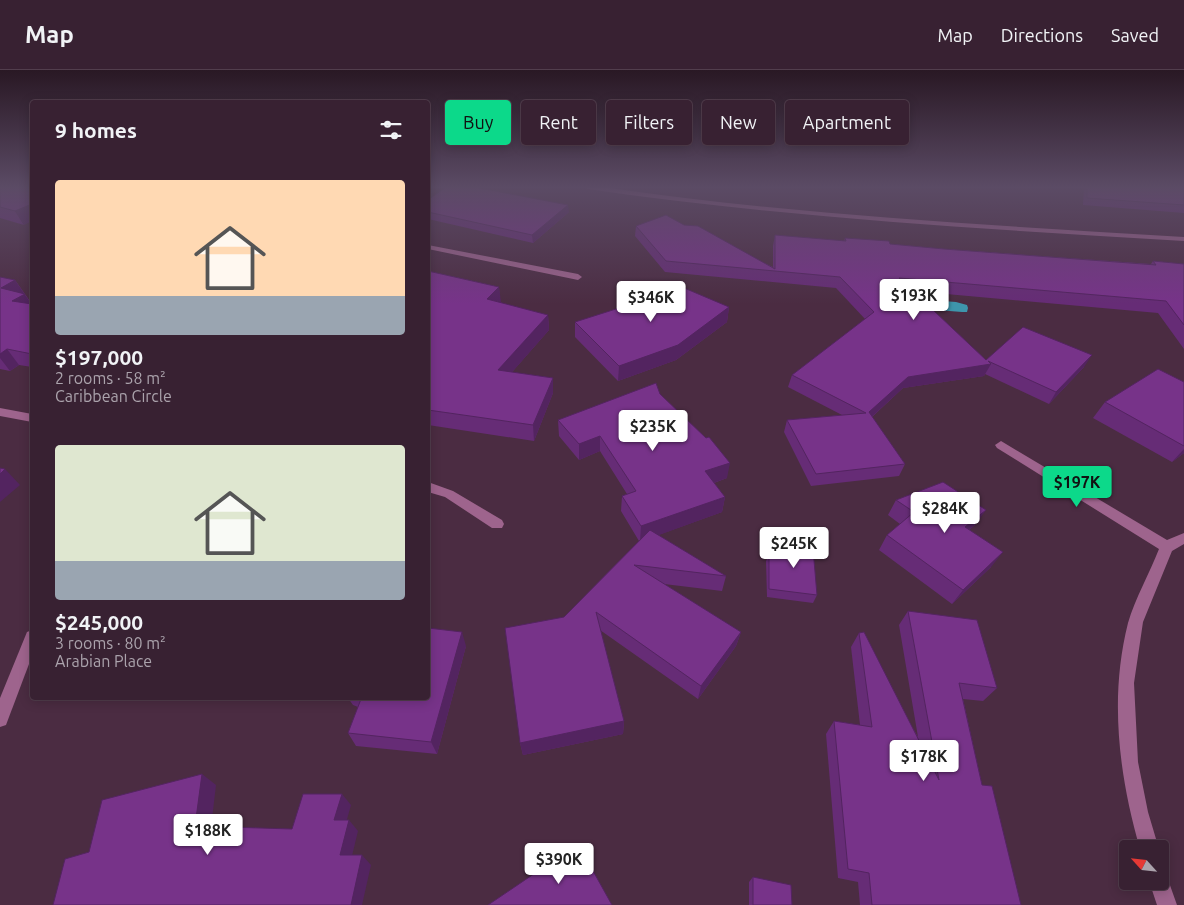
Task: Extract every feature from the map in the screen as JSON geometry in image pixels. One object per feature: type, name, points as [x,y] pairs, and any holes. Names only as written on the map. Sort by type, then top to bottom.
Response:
[{"type":"street","points":[[991,226],[1184,239]]},
{"type":"street","points":[[430,247],[578,276]]},
{"type":"street","points":[[0,412],[30,418]]},
{"type":"street","points":[[1001,445],[1167,547]]},
{"type":"street","points":[[430,487],[449,494],[497,524]]},
{"type":"street","points":[[1148,840],[1129,762],[1126,682],[1136,622],[1167,547],[1184,538]]},
{"type":"street","points":[[0,719],[30,642]]},
{"type":"street","points":[[1162,890],[1166,905]]},
{"type":"water","points":[[917,299],[956,302],[967,305],[968,308],[967,312],[924,309]]},
{"type":"building","points":[[491,226],[543,226],[532,235]]},
{"type":"building","points":[[636,226],[698,226],[775,269],[775,235],[846,241],[845,238],[889,241],[890,244],[944,249],[1156,265],[1153,261],[1184,264],[1184,325],[1166,301],[899,278],[986,360],[1023,327],[1092,355],[1056,392],[988,361],[991,364],[908,377],[869,412],[905,464],[816,474],[787,420],[866,413],[792,375],[874,312],[840,277],[666,261]]},
{"type":"building","points":[[430,271],[499,287],[487,299],[548,315],[498,370],[553,378],[533,425],[430,410]]},
{"type":"building","points":[[0,277],[15,280],[1,288],[25,294],[12,301],[30,304],[30,354],[7,349],[0,354]]},
{"type":"building","points":[[670,282],[729,307],[678,345],[619,366],[575,322],[641,301]]},
{"type":"building","points":[[1158,369],[1184,382],[1184,446],[1105,402]]},
{"type":"building","points":[[656,383],[660,394],[706,438],[709,437],[730,463],[705,471],[725,497],[641,526],[622,496],[636,491],[600,436],[579,444],[558,420]]},
{"type":"building","points":[[943,482],[986,510],[965,527],[1003,552],[963,590],[887,535],[914,512],[896,500]]},
{"type":"building","points":[[650,530],[726,576],[634,565],[741,632],[701,686],[596,612],[624,721],[520,743],[505,628],[564,617]]},
{"type":"building","points":[[812,537],[817,595],[769,589],[769,554]]},
{"type":"building","points":[[908,611],[977,620],[997,688],[959,683],[982,785],[992,786],[1021,905],[872,905],[869,873],[848,869],[834,721],[872,727],[859,633],[864,632],[939,780]]},
{"type":"building","points":[[430,628],[462,632],[431,742],[348,733],[361,700],[430,700]]},
{"type":"building","points":[[202,774],[195,826],[292,829],[303,794],[342,794],[334,820],[349,820],[340,855],[362,855],[351,905],[53,905],[65,859],[89,852],[102,800]]},
{"type":"building","points":[[578,844],[612,905],[488,905]]},
{"type":"building","points":[[753,877],[791,885],[792,905],[753,905]]}]
